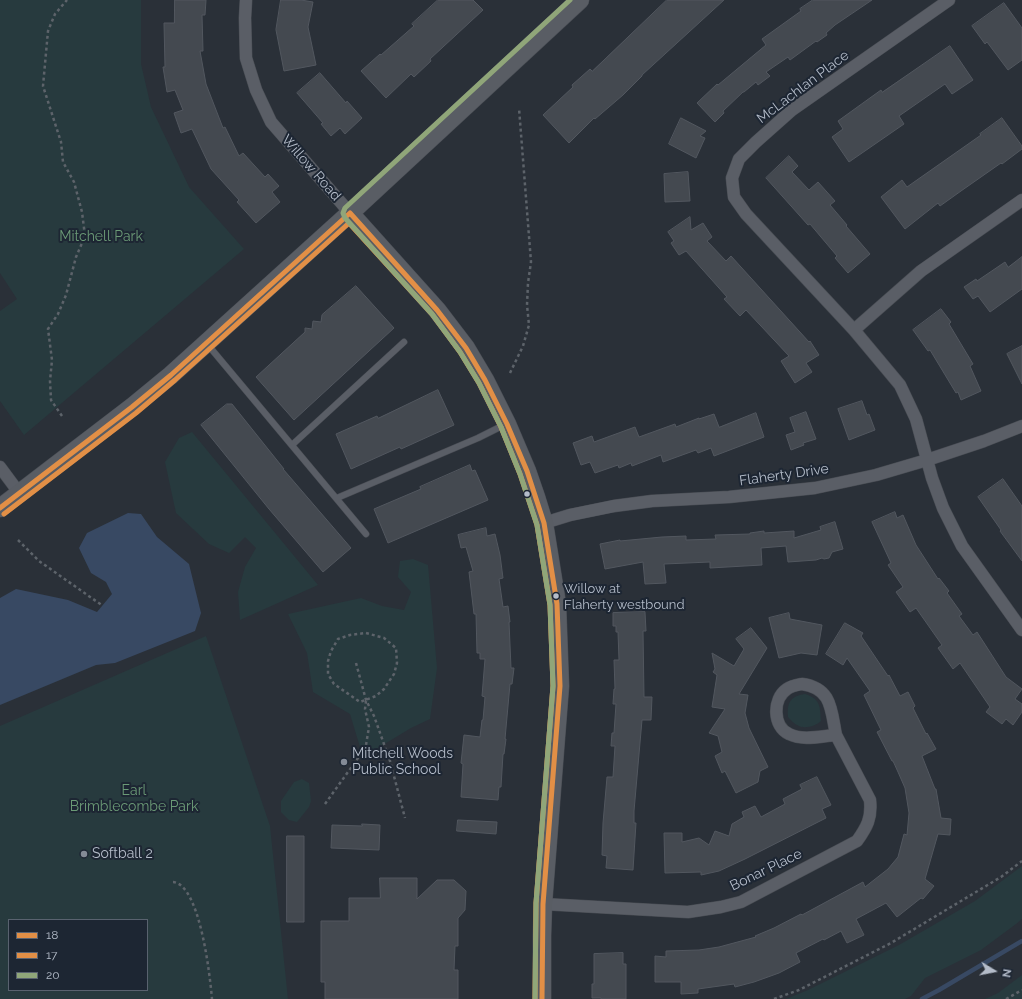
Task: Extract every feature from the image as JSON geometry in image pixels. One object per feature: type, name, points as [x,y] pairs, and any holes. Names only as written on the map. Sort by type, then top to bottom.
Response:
[{"type":"street","name":"Willow Road","points":[[246,0],[246,58],[256,90],[271,122],[437,310],[466,348],[485,380],[507,424],[527,471],[544,523],[557,604],[560,686],[543,904],[542,999]]},
{"type":"street","points":[[0,508],[172,375],[580,0]]},
{"type":"street","name":"McLachlan Place","points":[[949,0],[792,110],[756,142],[739,158],[732,178],[734,197],[746,214],[854,330],[900,385],[916,419],[932,478],[943,508],[962,546],[1022,630]]},
{"type":"street","points":[[854,330],[921,271],[1022,200]]},
{"type":"street","name":"Flaherty Drive","points":[[544,523],[570,515],[652,500],[729,497],[816,488],[876,475],[927,460],[984,441],[1022,426]]},
{"type":"street","points":[[0,467],[20,494]]},
{"type":"street","name":"Bonar Place","points":[[543,904],[688,912],[721,908],[741,902],[857,841],[865,830],[870,818],[870,800],[836,735],[828,701],[825,695],[811,685],[795,685],[786,690],[780,698],[776,709],[776,717],[780,726],[788,734],[808,738],[836,735]]},
{"type":"lane","points":[[292,445],[404,342]]},
{"type":"lane","points":[[207,344],[366,534]]},
{"type":"lane","points":[[337,498],[507,424]]},
{"type":"path","points":[[62,416],[51,400],[50,381],[52,360],[48,330],[58,314],[66,295],[76,257],[85,236],[82,212],[74,182],[63,162],[61,142],[43,86],[48,31],[55,14],[67,0]]},
{"type":"path","points":[[510,373],[523,346],[529,325],[527,305],[531,262],[520,108]]},
{"type":"path","points":[[18,540],[39,561],[103,606]]},
{"type":"path","points":[[366,634],[384,638],[396,648],[397,663],[394,674],[384,689],[376,696],[366,700],[360,702],[334,684],[328,674],[328,661],[331,651],[338,639],[350,635],[366,634]]},
{"type":"path","points":[[356,663],[366,700],[374,716],[390,760],[405,818]]},
{"type":"path","points":[[325,804],[366,745],[369,727],[365,710],[366,700]]},
{"type":"path","points":[[774,999],[799,990],[891,943],[1002,877],[1022,861]]},
{"type":"path","points":[[172,882],[177,882],[185,888],[198,917],[210,978],[212,999]]},
{"type":"path","points":[[1006,999],[1022,990]]},
{"type":"green space","name":"Mitchell Park","points":[[0,0],[141,0],[141,64],[151,107],[189,187],[244,249],[24,435],[0,401],[0,311],[17,299],[0,273]]},
{"type":"green space","points":[[192,432],[318,585],[240,620],[238,592],[245,567],[256,548],[245,537],[229,553],[209,544],[176,513],[165,462],[179,438]]},
{"type":"green space","points":[[413,559],[428,565],[437,668],[430,719],[411,728],[363,757],[350,714],[313,692],[307,653],[288,614],[361,598],[382,606],[404,610],[411,592],[398,577],[400,561]]},
{"type":"green space","name":"Earl Brimblecombe Park","points":[[206,636],[270,826],[288,999],[0,999],[0,726]]},
{"type":"green space","points":[[805,694],[814,698],[819,704],[821,721],[813,726],[807,727],[799,726],[788,717],[790,701],[796,696]]},
{"type":"green space","points":[[302,779],[309,783],[311,801],[309,807],[297,822],[289,820],[281,812],[281,801],[294,782]]},
{"type":"green space","points":[[1022,866],[1022,919],[981,950],[925,978],[911,996],[905,999],[786,999],[808,990],[899,945],[975,901]]},
{"type":"green space","points":[[1022,975],[1022,999],[985,999],[998,993]]},
{"type":"water","points":[[128,513],[141,514],[157,537],[189,564],[201,613],[195,631],[115,663],[96,665],[0,705],[0,598],[16,589],[68,600],[97,612],[112,594],[106,582],[91,573],[79,548],[87,533]]},
{"type":"building","points":[[175,0],[206,0],[205,15],[202,15],[203,51],[200,51],[206,84],[223,128],[225,127],[239,156],[243,153],[265,177],[268,174],[279,186],[272,192],[280,202],[256,223],[237,202],[239,200],[211,169],[192,129],[181,133],[174,113],[183,110],[175,90],[167,92],[163,67],[165,67],[164,23],[174,23]]},
{"type":"building","points":[[281,0],[301,0],[313,2],[308,27],[316,65],[284,71],[276,30]]},
{"type":"building","points":[[438,0],[473,0],[483,10],[430,59],[431,61],[414,77],[411,74],[386,98],[361,71],[414,26],[412,24]]},
{"type":"building","points":[[667,0],[724,0],[642,75],[623,95],[595,119],[594,118],[569,143],[543,115],[573,87],[572,85],[590,69],[592,71]]},
{"type":"building","points":[[813,0],[872,0],[835,25],[826,33],[827,35],[817,42],[816,41],[790,60],[788,57],[766,72],[770,76],[758,85],[756,82],[743,92],[723,111],[724,113],[715,122],[697,103],[717,84],[718,85],[766,45],[762,39],[801,11],[800,9]]},
{"type":"building","points":[[1004,3],[1022,28],[1022,60],[1008,70],[987,42],[985,44],[972,26]]},
{"type":"building","points":[[950,46],[973,80],[952,94],[945,84],[899,116],[904,124],[849,162],[832,137],[843,129],[838,121],[881,90],[882,92]]},
{"type":"building","points":[[320,73],[346,103],[347,101],[362,118],[345,134],[340,128],[331,136],[321,124],[323,123],[297,93]]},
{"type":"building","points":[[681,118],[706,131],[700,136],[705,138],[696,158],[669,144]]},
{"type":"building","points":[[1002,118],[1022,146],[1022,149],[940,206],[938,203],[905,229],[881,197],[902,180],[907,187],[981,135],[980,134]]},
{"type":"building","points":[[789,156],[798,166],[792,172],[809,190],[818,182],[835,201],[830,205],[870,254],[848,273],[835,258],[837,256],[810,224],[808,225],[766,178]]},
{"type":"building","points":[[688,172],[690,201],[665,202],[664,174]]},
{"type":"building","points":[[690,217],[691,230],[703,223],[712,237],[707,241],[726,261],[731,256],[809,342],[810,341],[819,355],[806,363],[812,372],[795,383],[781,361],[789,356],[746,310],[740,316],[724,299],[727,297],[686,251],[679,255],[671,243],[674,241],[668,232]]},
{"type":"building","points":[[1022,257],[1022,289],[990,312],[978,296],[973,299],[964,287],[976,279],[977,281],[1005,262],[1008,267]]},
{"type":"building","points":[[356,286],[394,328],[294,420],[256,377],[305,332],[305,328],[312,329],[313,321],[321,322],[322,315]]},
{"type":"building","points":[[941,309],[951,322],[949,324],[973,364],[970,366],[981,391],[961,400],[958,392],[956,393],[930,350],[928,351],[913,330]]},
{"type":"building","points":[[1022,346],[1022,384],[1007,354]]},
{"type":"building","points":[[438,390],[454,425],[401,449],[400,447],[351,469],[336,434],[377,416],[378,418]]},
{"type":"building","points":[[862,401],[875,430],[849,440],[838,409]]},
{"type":"building","points":[[227,404],[232,404],[283,469],[351,548],[323,572],[269,509],[201,425]]},
{"type":"building","points":[[806,412],[816,439],[803,443],[804,445],[791,450],[786,435],[795,432],[790,418]]},
{"type":"building","points":[[756,413],[764,437],[714,456],[711,448],[698,453],[696,450],[663,462],[661,455],[632,466],[631,463],[619,468],[618,465],[595,473],[590,462],[581,465],[573,443],[592,436],[594,442],[635,427],[639,437],[675,424],[676,427],[714,414],[719,427]]},
{"type":"building","points":[[470,465],[472,471],[475,470],[488,500],[388,543],[374,509],[421,489],[420,487]]},
{"type":"building","points":[[1003,479],[1022,506],[1022,561],[978,497]]},
{"type":"building","points":[[895,512],[897,518],[903,515],[916,545],[938,579],[939,578],[949,591],[947,593],[962,614],[959,616],[973,635],[977,632],[1006,677],[1022,689],[1015,699],[1022,704],[1022,712],[1013,725],[1006,719],[1002,724],[986,712],[990,707],[960,663],[953,669],[938,648],[942,645],[916,608],[910,612],[896,592],[903,587],[888,565],[891,563],[872,522]]},
{"type":"building","points":[[835,522],[843,549],[832,552],[829,558],[788,562],[786,546],[761,548],[762,565],[710,568],[710,562],[664,564],[666,583],[645,584],[643,562],[605,569],[600,544],[620,540],[662,537],[686,536],[686,540],[716,539],[715,535],[750,534],[764,531],[764,533],[794,531],[794,538],[821,530],[820,527]]},
{"type":"building","points":[[486,528],[487,536],[495,534],[500,555],[503,578],[499,579],[503,607],[508,606],[510,622],[511,668],[514,668],[512,684],[510,684],[506,739],[503,754],[501,787],[499,787],[498,800],[461,797],[463,764],[461,763],[464,735],[480,737],[483,720],[485,697],[482,696],[485,659],[480,659],[480,653],[477,653],[476,614],[474,614],[469,572],[473,571],[466,547],[461,548],[458,535]]},
{"type":"building","points":[[645,612],[646,631],[643,631],[644,697],[652,697],[651,720],[642,720],[634,811],[634,823],[636,823],[633,870],[606,868],[607,856],[602,855],[603,823],[607,777],[613,777],[615,746],[611,746],[612,733],[614,733],[616,704],[613,704],[615,689],[614,660],[619,660],[618,632],[616,632],[616,626],[613,626],[613,613]]},
{"type":"building","points":[[789,613],[790,619],[822,625],[817,655],[801,653],[779,658],[769,618]]},
{"type":"building","points":[[845,623],[863,633],[861,636],[888,676],[889,675],[900,696],[908,692],[915,706],[913,708],[926,734],[927,733],[936,749],[922,756],[936,789],[941,818],[951,819],[950,835],[938,834],[925,879],[934,886],[923,899],[921,898],[897,917],[886,903],[856,919],[864,935],[847,943],[841,931],[796,953],[800,962],[779,973],[754,982],[735,987],[734,984],[698,989],[698,993],[681,994],[681,982],[655,982],[655,956],[666,957],[666,951],[699,950],[719,947],[756,937],[755,936],[801,914],[802,915],[863,882],[865,887],[888,869],[898,857],[904,834],[907,835],[909,813],[905,788],[893,761],[877,732],[881,730],[864,695],[870,691],[847,658],[843,665],[826,654]]},
{"type":"building","points":[[751,628],[767,648],[739,694],[748,695],[745,713],[749,728],[768,767],[760,771],[758,782],[736,793],[725,771],[722,773],[715,756],[722,752],[718,736],[709,733],[725,709],[712,707],[717,675],[713,672],[715,669],[712,653],[734,666],[744,649],[736,639]]},
{"type":"building","points":[[817,777],[831,805],[822,809],[826,818],[719,871],[701,875],[701,872],[665,873],[664,833],[682,833],[682,842],[699,838],[709,845],[715,831],[729,836],[732,824],[744,817],[742,812],[755,806],[761,817],[785,804],[783,799],[802,789],[800,785]]},
{"type":"building","points":[[458,820],[497,822],[496,834],[457,831]]},
{"type":"building","points":[[362,824],[380,825],[379,850],[331,848],[332,825],[362,826]]},
{"type":"building","points":[[287,836],[304,836],[304,922],[287,922]]},
{"type":"building","points":[[380,878],[417,878],[417,899],[437,880],[454,880],[466,891],[465,910],[458,918],[458,946],[455,946],[454,970],[458,970],[458,999],[325,999],[325,982],[321,982],[321,921],[349,921],[349,898],[380,898]]},
{"type":"building","points":[[623,953],[623,964],[626,964],[626,999],[592,998],[592,984],[594,984],[594,954]]},
{"type":"waterway","points":[[922,999],[1022,941]]},
{"type":"transit line","name":"20","points":[[535,999],[536,903],[553,686],[550,605],[537,525],[520,474],[501,427],[479,383],[460,352],[432,314],[345,218],[343,213],[345,208],[570,0]]},
{"type":"transit line","name":"18","points":[[0,508],[132,407],[171,375],[350,213],[437,310],[466,348],[485,380],[507,424],[527,471],[544,523],[557,604],[560,686],[543,904],[542,999]]},
{"type":"transit line","name":"17","points":[[4,514],[136,413],[175,380],[349,223],[432,314],[460,352],[479,383],[501,427],[520,474],[537,525],[550,605],[553,686],[536,903],[535,999]]},
{"type":"place","name":"Willow at Flaherty westbound","points":[[556,596]]},
{"type":"place","name":"Mitchell Woods Public School","points":[[344,762]]},
{"type":"place","name":"Softball 2","points":[[84,854]]}]
